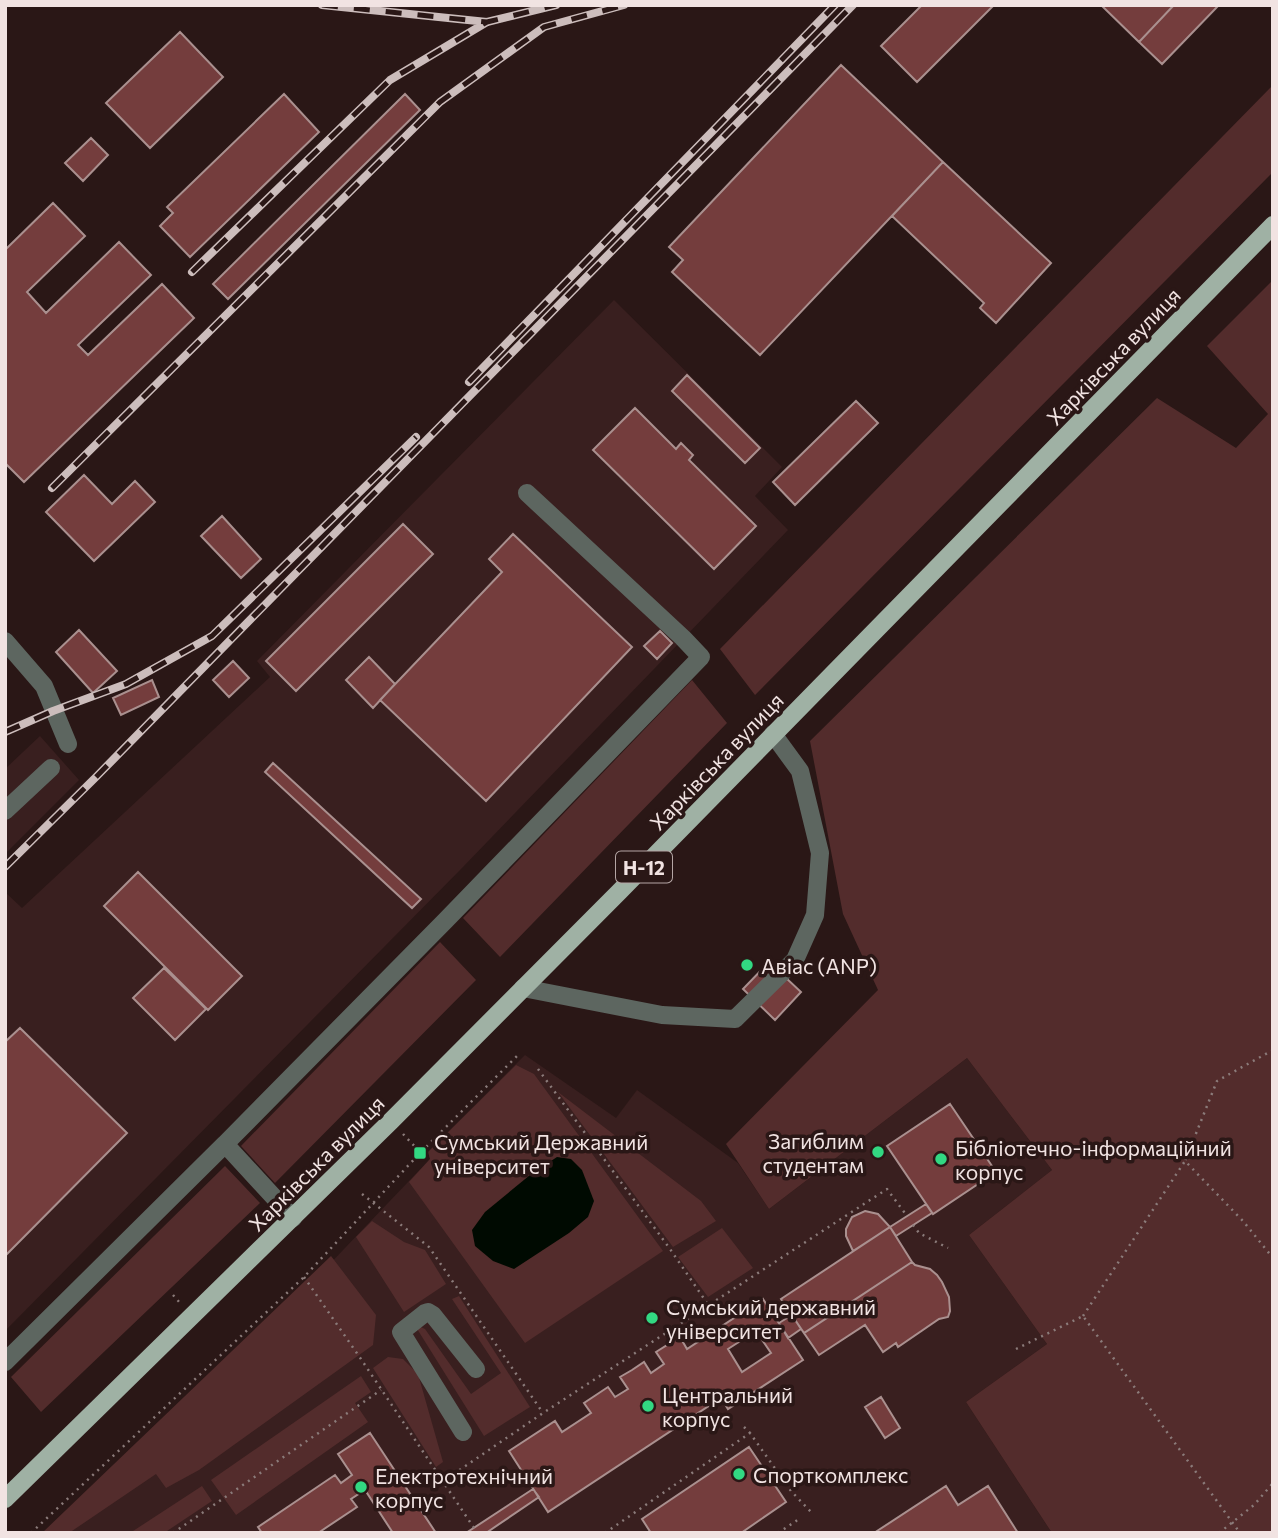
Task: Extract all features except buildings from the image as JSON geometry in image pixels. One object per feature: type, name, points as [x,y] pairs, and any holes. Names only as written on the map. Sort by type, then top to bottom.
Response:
[{"type":"main road","name":"Харківська вулиця","points":[[5,1499],[391,1121],[1273,225]]},
{"type":"street","points":[[5,1362],[225,1144],[701,657],[527,493]]},
{"type":"street","points":[[5,641],[44,686],[68,744]]},
{"type":"street","points":[[523,988],[662,1015],[735,1019],[795,960],[815,915],[820,853],[800,771],[773,734]]},
{"type":"street","points":[[5,811],[51,768]]},
{"type":"street","points":[[225,1144],[293,1218]]},
{"type":"street","points":[[463,1432],[401,1332],[428,1312],[476,1369]]},
{"type":"path","points":[[1016,1349],[1083,1316],[1185,1161],[1217,1081],[1273,1049]]},
{"type":"path","points":[[31,1533],[304,1277],[420,1153],[518,1055]]},
{"type":"path","points":[[538,1069],[709,1306]]},
{"type":"path","points":[[391,1121],[420,1153]]},
{"type":"path","points":[[1185,1161],[1273,1258]]},
{"type":"path","points":[[442,1482],[887,1189],[907,1216]]},
{"type":"path","points":[[362,1194],[429,1247],[543,1413]]},
{"type":"path","points":[[913,1225],[919,1233],[948,1248]]},
{"type":"path","points":[[304,1277],[474,1528]]},
{"type":"path","points":[[1083,1316],[1240,1533]]},
{"type":"path","points":[[173,1533],[381,1390]]},
{"type":"path","points":[[744,1427],[791,1491],[811,1512]]},
{"type":"path","points":[[605,1533],[750,1433]]},
{"type":"path","points":[[1219,1533],[1254,1505],[1273,1483]]},
{"type":"path","points":[[778,1533],[799,1519]]},
{"type":"shaded area","points":[[1273,85],[1273,172],[755,695],[720,649]]},
{"type":"shaded area","points":[[1273,280],[1273,1533],[1052,1533],[966,1402],[1047,1344],[969,1235],[1052,1170],[967,1058],[769,1209],[726,1144],[878,990],[843,914],[810,741],[1157,398],[1236,448],[1268,414],[1207,346]]},
{"type":"shaded area","points":[[614,300],[782,467],[755,496],[788,530],[462,868],[5,1331],[5,892],[22,908],[270,677],[257,661]]},
{"type":"shaded area","points":[[692,680],[727,723],[500,957],[463,918]]},
{"type":"shaded area","points":[[40,736],[79,780],[5,854],[5,769]]},
{"type":"shaded area","points":[[440,942],[476,980],[275,1183],[241,1146]]},
{"type":"shaded area","name":"Сумський державний університет","points":[[525,1055],[616,1118],[637,1090],[738,1163],[769,1209],[967,1058],[1052,1170],[969,1235],[1047,1344],[966,1402],[1052,1533],[44,1533],[302,1293],[430,1159],[428,1152]]},
{"type":"shaded area","points":[[516,1065],[534,1074],[663,1251],[525,1343],[409,1182],[430,1159],[428,1152]]},
{"type":"shaded area","points":[[558,1092],[701,1201],[716,1221],[673,1247]]},
{"type":"shaded area","points":[[557,1157],[571,1159],[582,1170],[594,1201],[588,1217],[569,1233],[514,1269],[493,1261],[475,1246],[472,1230],[485,1212]]},
{"type":"shaded area","points":[[225,1166],[260,1203],[41,1412],[11,1377]]},
{"type":"shaded area","points":[[372,1221],[404,1242],[425,1250],[446,1284],[404,1312],[356,1237]]},
{"type":"shaded area","points":[[722,1228],[753,1268],[708,1297],[678,1257]]},
{"type":"shaded area","points":[[331,1256],[376,1315],[373,1345],[199,1470],[166,1488],[156,1474],[69,1533],[42,1533]]},
{"type":"shaded area","points":[[459,1296],[530,1407],[484,1436],[414,1324],[425,1329],[471,1394],[501,1373],[452,1299]]},
{"type":"shaded area","points":[[388,1357],[403,1359],[418,1374],[443,1462],[436,1467],[373,1368]]},
{"type":"shaded area","points":[[361,1376],[371,1392],[355,1403],[368,1422],[236,1515],[211,1480]]},
{"type":"shaded area","points":[[202,1486],[212,1501],[164,1533],[130,1533]]},
{"type":"railway","points":[[322,5],[487,22]]},
{"type":"railway","points":[[192,272],[390,80],[487,22],[556,5]]},
{"type":"railway","points":[[52,488],[440,102],[544,27],[624,5]]},
{"type":"railway","points":[[469,382],[835,5]]},
{"type":"railway","points":[[5,867],[853,5]]},
{"type":"railway","points":[[5,732],[126,684],[212,636],[416,437]]},
{"type":"place","name":"Авіас (ANP)","points":[[747,965]]},
{"type":"place","name":"Загиблим студентам","points":[[878,1152]]},
{"type":"place","name":"Сумський Державний університет","points":[[420,1153]]},
{"type":"place","name":"Бібліотечно-інформаційний корпус","points":[[941,1159]]},
{"type":"place","name":"Сумський державний університет","points":[[652,1318]]},
{"type":"place","name":"Центральний корпус","points":[[648,1406]]},
{"type":"place","name":"Спорткомплекс","points":[[739,1474]]},
{"type":"place","name":"Електротехнічний корпус","points":[[361,1487]]}]
